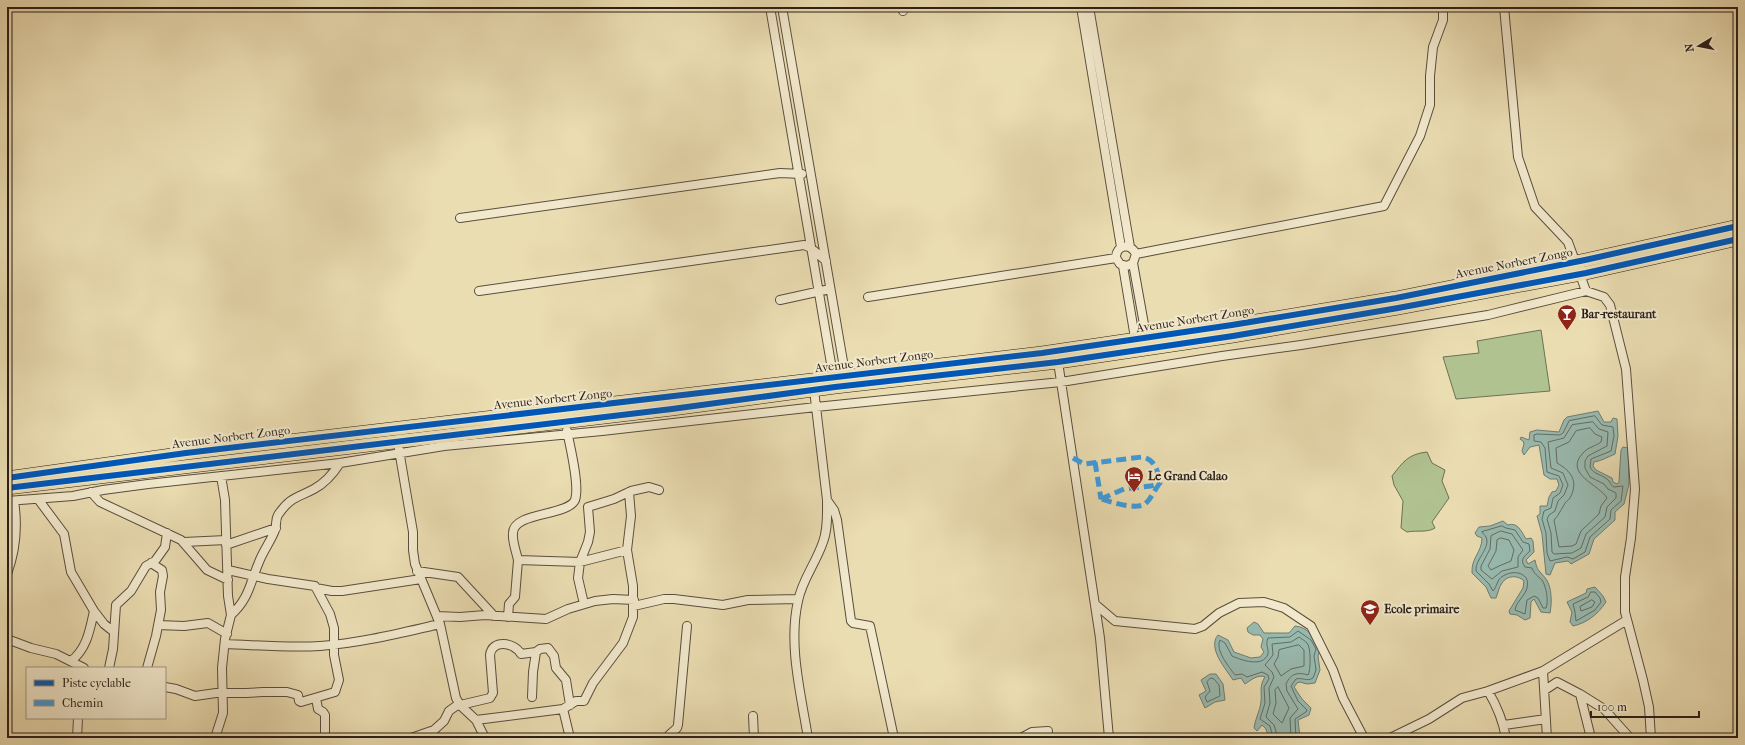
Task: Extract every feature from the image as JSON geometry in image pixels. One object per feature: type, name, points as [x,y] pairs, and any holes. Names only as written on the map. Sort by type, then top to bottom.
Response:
[{"type":"main road","name":"Avenue Norbert Zongo","points":[[1578,268],[1738,226]]},
{"type":"main road","name":"Avenue Norbert Zongo","points":[[7,488],[397,441],[567,428],[814,390],[840,381],[1042,353],[1233,336],[1374,312],[1578,268],[1738,239]]},
{"type":"main road","name":"Avenue Norbert Zongo","points":[[7,478],[186,453],[672,397],[1058,362],[1142,344]]},
{"type":"street","points":[[770,7],[819,292],[840,381]]},
{"type":"street","points":[[782,7],[826,261],[840,381]]},
{"type":"street","points":[[1082,7],[1121,247],[1118,250],[1116,258],[1123,266],[1142,344]]},
{"type":"street","points":[[1090,7],[1133,250],[1136,257],[1133,263],[1142,344]]},
{"type":"street","points":[[1121,247],[1133,250],[1384,206],[1420,136],[1430,106],[1430,76],[1433,47],[1443,20],[1443,7]]},
{"type":"street","points":[[1504,7],[1518,157],[1535,207],[1568,242],[1586,292]]},
{"type":"street","points":[[460,218],[765,175],[798,173],[811,176]]},
{"type":"street","points":[[479,291],[804,245],[811,248],[826,261]]},
{"type":"street","points":[[868,297],[1116,258]]},
{"type":"street","points":[[1123,266],[1133,263]]},
{"type":"street","points":[[780,300],[830,289]]},
{"type":"street","points":[[7,574],[16,540],[16,515],[11,501],[73,496],[148,484],[340,464],[444,446],[567,428],[816,407],[1061,382],[1488,315],[1586,292],[1604,297],[1610,305],[1626,368],[1635,490],[1631,538],[1625,577],[1625,612],[1649,707],[1651,738]]},
{"type":"street","points":[[1058,362],[1100,638],[1109,738]]},
{"type":"street","points":[[808,738],[798,672],[794,636],[794,618],[798,599],[823,542],[826,531],[827,500],[814,390]]},
{"type":"street","points":[[508,617],[509,604],[514,597],[518,560],[513,533],[514,528],[526,520],[570,505],[575,499],[576,481],[567,428]]},
{"type":"street","points":[[397,441],[413,532],[413,554],[417,571],[439,620],[446,647],[454,694],[460,705],[476,720],[485,738]]},
{"type":"street","points":[[231,615],[244,601],[255,576],[259,562],[270,543],[276,528],[277,516],[288,502],[295,497],[314,489],[325,482],[340,464]]},
{"type":"street","points":[[214,738],[223,713],[222,668],[231,615],[225,500],[221,476]]},
{"type":"street","points":[[584,604],[578,578],[580,562],[588,542],[590,532],[588,507],[649,486],[659,490]]},
{"type":"street","points":[[91,492],[100,502],[184,542],[226,542],[276,528]]},
{"type":"street","points":[[476,720],[567,707],[576,701],[584,701],[593,683],[623,642],[631,624],[634,603],[627,550],[631,510],[629,492]]},
{"type":"street","points":[[38,499],[64,534],[71,572],[94,611],[104,624],[114,632]]},
{"type":"street","points":[[827,500],[834,510],[837,520],[850,621],[853,623],[870,626],[894,738]]},
{"type":"street","points":[[109,667],[113,649],[116,604],[131,591],[146,566],[155,561],[166,547],[167,534]]},
{"type":"street","points":[[184,542],[207,570],[228,580]]},
{"type":"street","points":[[518,560],[580,562],[627,550]]},
{"type":"street","points":[[147,667],[162,607],[160,592],[163,571],[160,567],[151,563]]},
{"type":"street","points":[[228,570],[314,586],[316,588],[332,591],[342,591],[421,579]]},
{"type":"street","points":[[417,571],[458,577],[494,616]]},
{"type":"street","points":[[166,687],[195,696],[222,692],[287,692],[298,695],[299,701],[301,702],[334,693],[338,682],[334,644],[335,633],[332,620],[316,588]]},
{"type":"street","points":[[225,644],[299,647],[334,644],[384,637],[439,620],[494,616],[546,619],[568,609],[584,604],[613,599],[634,603],[674,599],[723,605],[748,600],[798,599]]},
{"type":"street","points":[[1095,604],[1115,621],[1195,629],[1203,626],[1219,613],[1239,603],[1264,602],[1284,608],[1311,626],[1333,670],[1343,698],[1364,738]]},
{"type":"street","points":[[71,661],[77,656],[89,634],[94,611]]},
{"type":"street","points":[[1390,738],[1429,719],[1462,698],[1488,691],[1543,671],[1627,620]]},
{"type":"street","points":[[158,625],[184,626],[208,623],[227,634]]},
{"type":"street","points":[[669,738],[669,735],[677,728],[678,725],[687,626]]},
{"type":"street","points":[[7,638],[31,648],[56,654],[82,667]]},
{"type":"street","points":[[411,738],[434,730],[444,721],[449,711],[460,705],[488,699],[492,695],[491,652],[496,646],[507,644],[515,648],[521,654],[536,652],[546,648],[551,650],[556,668],[566,680],[570,738]]},
{"type":"street","points":[[532,697],[533,672],[536,652]]},
{"type":"street","points":[[1543,671],[1547,738]]},
{"type":"street","points":[[1545,690],[1557,682],[1580,694],[1604,709],[1630,738]]},
{"type":"street","points":[[1488,691],[1497,706],[1504,725],[1506,738]]},
{"type":"street","points":[[1580,694],[1591,738]]},
{"type":"street","points":[[316,698],[318,709],[323,712],[325,716],[325,738]]},
{"type":"street","points":[[753,716],[754,738]]},
{"type":"street","points":[[77,738],[78,719]]},
{"type":"street","points":[[1504,725],[1546,719]]},
{"type":"street","points":[[1021,738],[1032,732],[1048,731]]},
{"type":"green space","points":[[1541,330],[1550,391],[1456,399],[1443,357],[1479,353],[1477,341]]},
{"type":"green space","points":[[1427,452],[1432,463],[1445,470],[1442,481],[1449,498],[1432,522],[1435,528],[1432,530],[1407,532],[1401,528],[1403,501],[1394,485],[1392,476],[1410,457]]},
{"type":"water","points":[[1598,411],[1604,422],[1611,422],[1613,418],[1617,419],[1618,436],[1615,454],[1594,462],[1593,466],[1596,470],[1612,478],[1613,482],[1617,484],[1619,482],[1621,450],[1623,447],[1628,448],[1629,484],[1624,504],[1615,512],[1615,520],[1594,539],[1589,554],[1571,564],[1568,561],[1555,563],[1550,575],[1546,574],[1542,534],[1537,516],[1540,514],[1540,506],[1547,506],[1549,497],[1552,492],[1556,491],[1559,485],[1557,479],[1550,479],[1544,475],[1539,445],[1530,447],[1524,455],[1522,451],[1524,444],[1520,439],[1521,437],[1529,440],[1530,432],[1537,430],[1559,432],[1564,420],[1567,417]]},
{"type":"water","points":[[1503,521],[1508,525],[1511,524],[1517,526],[1526,539],[1531,538],[1533,541],[1534,552],[1526,560],[1528,564],[1535,560],[1538,568],[1548,582],[1551,595],[1550,613],[1541,612],[1534,599],[1531,602],[1530,618],[1525,620],[1517,615],[1510,614],[1509,611],[1523,588],[1524,581],[1516,577],[1507,578],[1499,588],[1496,598],[1491,598],[1486,587],[1472,573],[1473,563],[1482,543],[1482,538],[1477,536],[1475,533],[1479,527],[1490,526]]},
{"type":"water","points":[[1595,587],[1606,602],[1592,617],[1583,623],[1573,626],[1570,622],[1572,612],[1567,602],[1586,593],[1587,589]]},
{"type":"water","points":[[1254,622],[1258,624],[1264,633],[1289,633],[1295,626],[1304,628],[1313,637],[1320,649],[1318,656],[1320,670],[1315,683],[1307,684],[1300,682],[1294,687],[1302,699],[1311,708],[1309,715],[1298,720],[1300,738],[1269,738],[1266,729],[1262,725],[1257,731],[1254,728],[1260,705],[1262,683],[1265,677],[1257,677],[1245,684],[1241,678],[1233,680],[1216,652],[1215,640],[1218,635],[1228,640],[1234,652],[1251,658],[1260,657],[1264,652],[1261,647],[1263,639],[1260,635],[1253,635],[1248,632],[1247,628]]},
{"type":"water","points":[[1210,674],[1216,674],[1223,684],[1225,700],[1215,702],[1205,708],[1199,695],[1206,691],[1201,680]]},
{"type":"marked path","points":[[1073,458],[1084,464],[1142,457],[1150,460],[1155,466],[1160,483],[1145,504],[1141,506],[1130,506],[1101,499]]},
{"type":"marked path","points":[[1095,462],[1101,499]]},
{"type":"marked path","points":[[1101,499],[1124,489],[1151,486],[1160,483]]},
{"type":"cycle path","points":[[7,478],[186,453],[1042,353],[1232,325],[1396,298],[1585,260],[1738,226]]},
{"type":"cycle path","points":[[7,488],[672,409],[835,387],[1058,362],[1233,336],[1398,308],[1586,273],[1738,239]]},
{"type":"place","name":"Bar-restaurant","points":[[1567,331]]},
{"type":"place","name":"Le Grand Calao","points":[[1134,493]]},
{"type":"place","name":"Ecole primaire","points":[[1370,626]]}]
